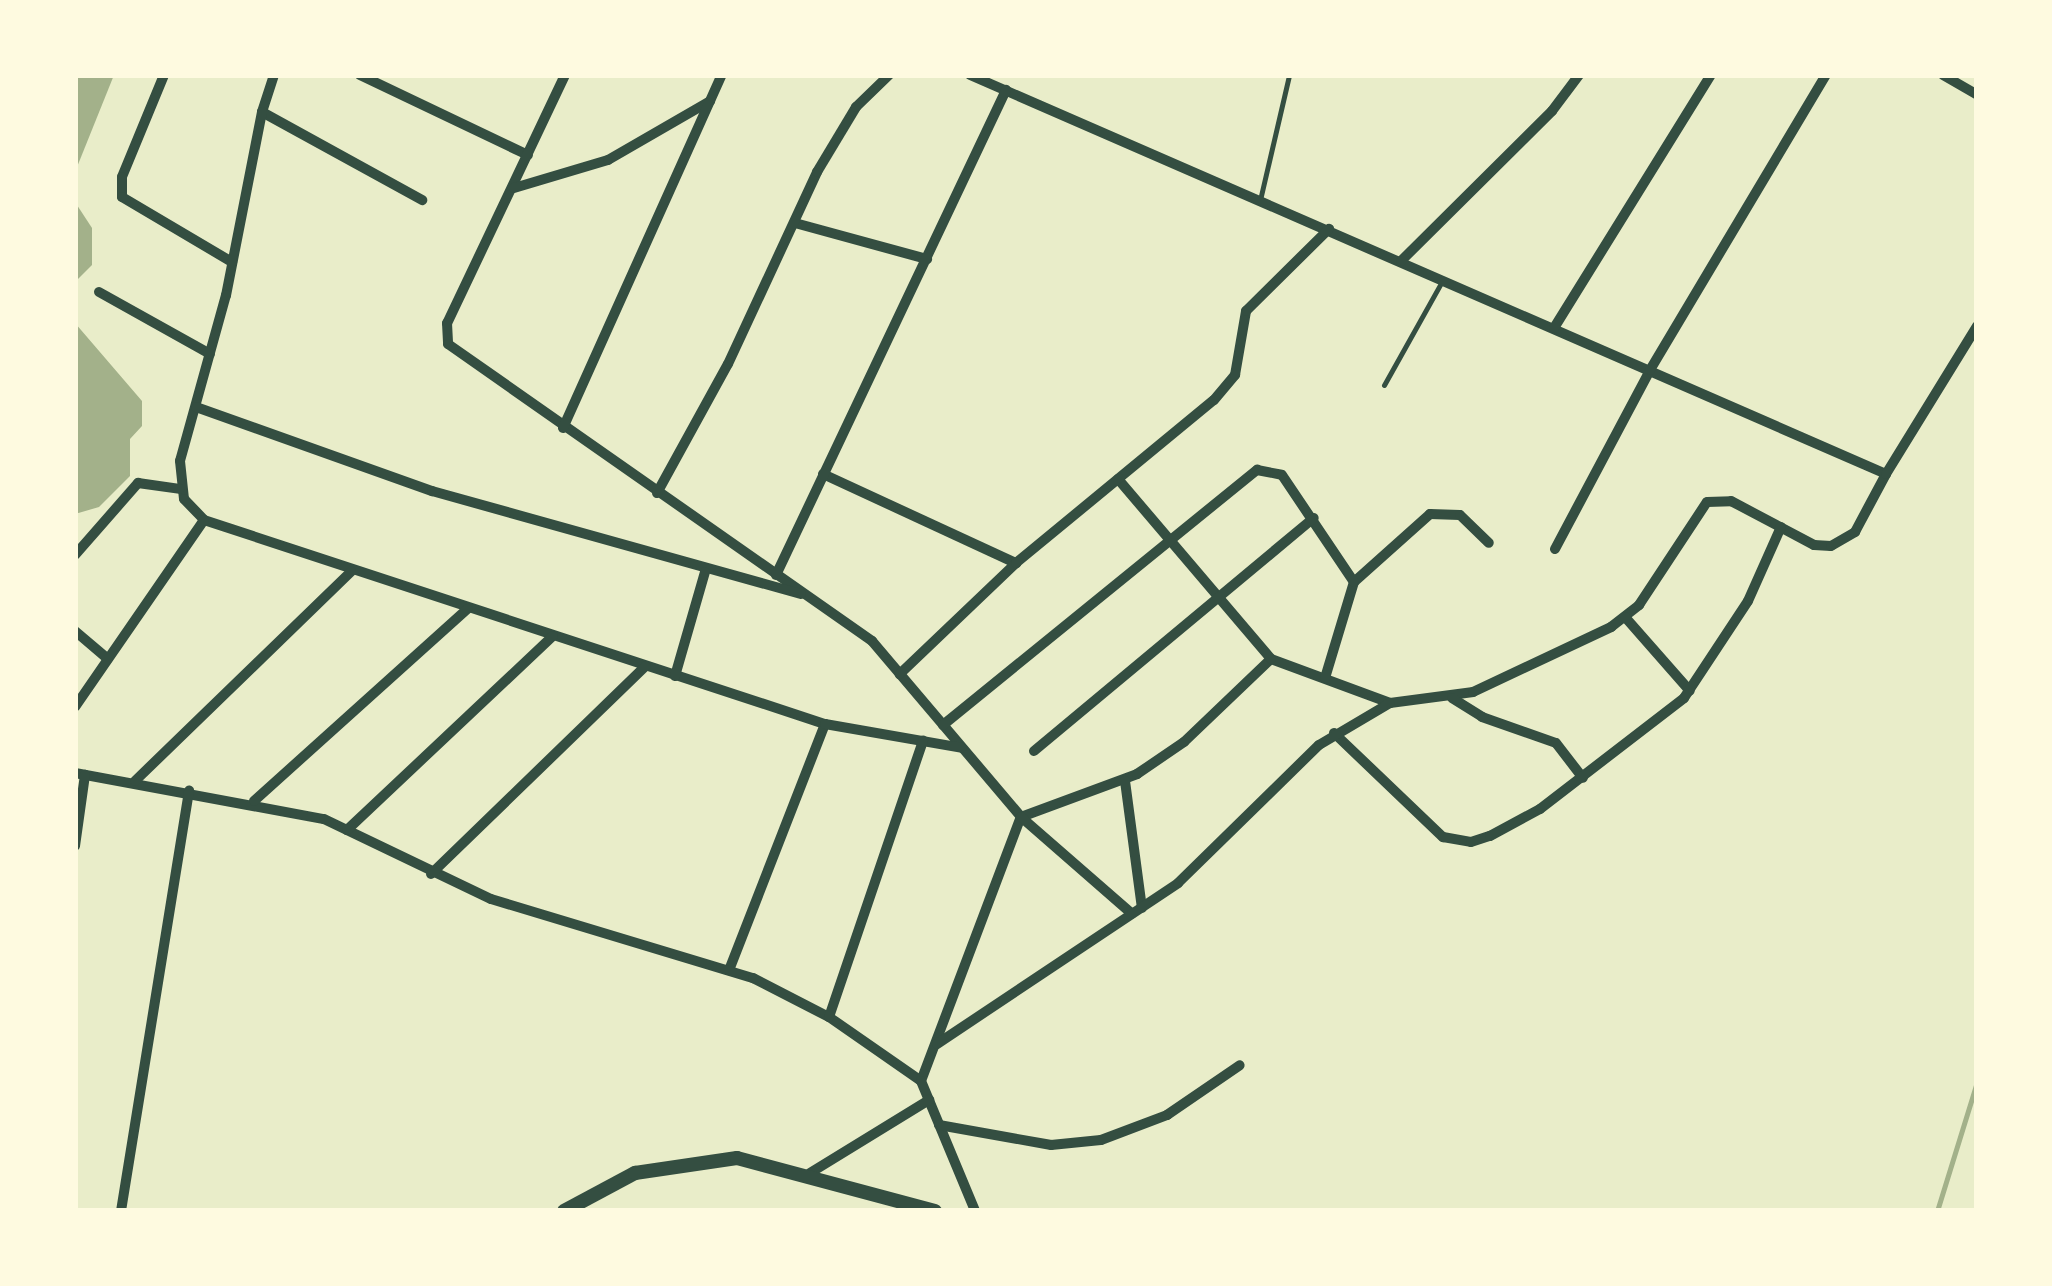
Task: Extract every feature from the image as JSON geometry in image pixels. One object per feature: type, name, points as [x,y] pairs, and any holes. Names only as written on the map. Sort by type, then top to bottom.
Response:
[{"type":"street","points":[[164,75],[122,177],[122,197],[232,262]]},
{"type":"street","points":[[180,489],[262,112],[274,75]]},
{"type":"street","points":[[360,75],[528,155]]},
{"type":"street","points":[[565,75],[444,332],[459,356],[872,641],[1020,817],[1137,911]]},
{"type":"street","points":[[563,428],[722,75]]},
{"type":"street","points":[[656,493],[856,107],[890,75]]},
{"type":"street","points":[[970,75],[1886,474]]},
{"type":"street","points":[[1402,261],[1552,110],[1579,75]]},
{"type":"street","points":[[1554,328],[1711,75]]},
{"type":"street","points":[[1555,549],[1650,370],[1826,75]]},
{"type":"street","points":[[1943,75],[1977,95]]},
{"type":"street","points":[[776,574],[1006,90]]},
{"type":"street","points":[[514,188],[608,160],[710,101]]},
{"type":"street","points":[[262,112],[422,200]]},
{"type":"street","points":[[795,223],[927,259]]},
{"type":"street","points":[[900,674],[1016,563],[1214,400],[1235,375],[1246,311],[1329,229]]},
{"type":"street","points":[[99,292],[210,354]]},
{"type":"street","points":[[936,1044],[1137,911],[1228,840],[1334,733],[1390,703],[1452,698],[1625,616],[1652,591],[1706,502],[1731,501],[1814,545],[1846,540],[1977,326]]},
{"type":"street","points":[[196,407],[432,491],[704,572],[806,596]]},
{"type":"street","points":[[943,725],[1167,537],[1265,467],[1282,475],[1354,582]]},
{"type":"street","points":[[824,474],[1016,563]]},
{"type":"street","points":[[1118,479],[1271,658],[1390,703]]},
{"type":"street","points":[[75,555],[138,482],[180,489],[204,520],[351,572],[825,724],[962,748]]},
{"type":"street","points":[[1325,678],[1354,582],[1442,510],[1460,514],[1490,543]]},
{"type":"street","points":[[1034,751],[1216,594],[1314,518]]},
{"type":"street","points":[[75,707],[204,520]]},
{"type":"street","points":[[1334,733],[1443,837],[1457,842],[1490,836],[1649,731],[1690,692],[1748,602],[1781,528]]},
{"type":"street","points":[[135,781],[351,572]]},
{"type":"street","points":[[675,676],[704,572]]},
{"type":"street","points":[[254,801],[467,609]]},
{"type":"street","points":[[1625,616],[1690,692]]},
{"type":"street","points":[[75,630],[108,659]]},
{"type":"street","points":[[347,830],[553,636]]},
{"type":"street","points":[[1020,817],[1125,781],[1184,742],[1271,658]]},
{"type":"street","points":[[431,874],[646,666]]},
{"type":"street","points":[[1452,698],[1482,717],[1556,743],[1583,778]]},
{"type":"street","points":[[730,968],[825,724]]},
{"type":"street","points":[[829,1016],[924,741]]},
{"type":"street","points":[[75,846],[79,771],[254,801],[347,830],[431,874],[549,920],[730,968],[829,1016],[921,1082],[975,1211]]},
{"type":"street","points":[[1125,781],[1137,911]]},
{"type":"street","points":[[121,1211],[189,790]]},
{"type":"street","points":[[921,1082],[1020,817]]},
{"type":"street","points":[[940,1125],[1051,1144],[1102,1140],[1167,1115],[1240,1064]]},
{"type":"street","points":[[810,1173],[929,1100]]},
{"type":"street","points":[[564,1211],[635,1173],[688,1162],[736,1158],[810,1173],[935,1211]]},
{"type":"lane","points":[[1260,200],[1289,75]]},
{"type":"lane","points":[[1384,385],[1443,279]]},
{"type":"shaded area","points":[[75,75],[114,75],[75,172]]},
{"type":"shaded area","points":[[75,202],[92,228],[92,265],[75,282]]},
{"type":"shaded area","points":[[75,323],[142,401],[142,426],[130,439],[130,476],[99,507],[75,514]]},
{"type":"waterway","points":[[1937,1211],[1977,1082]]}]
